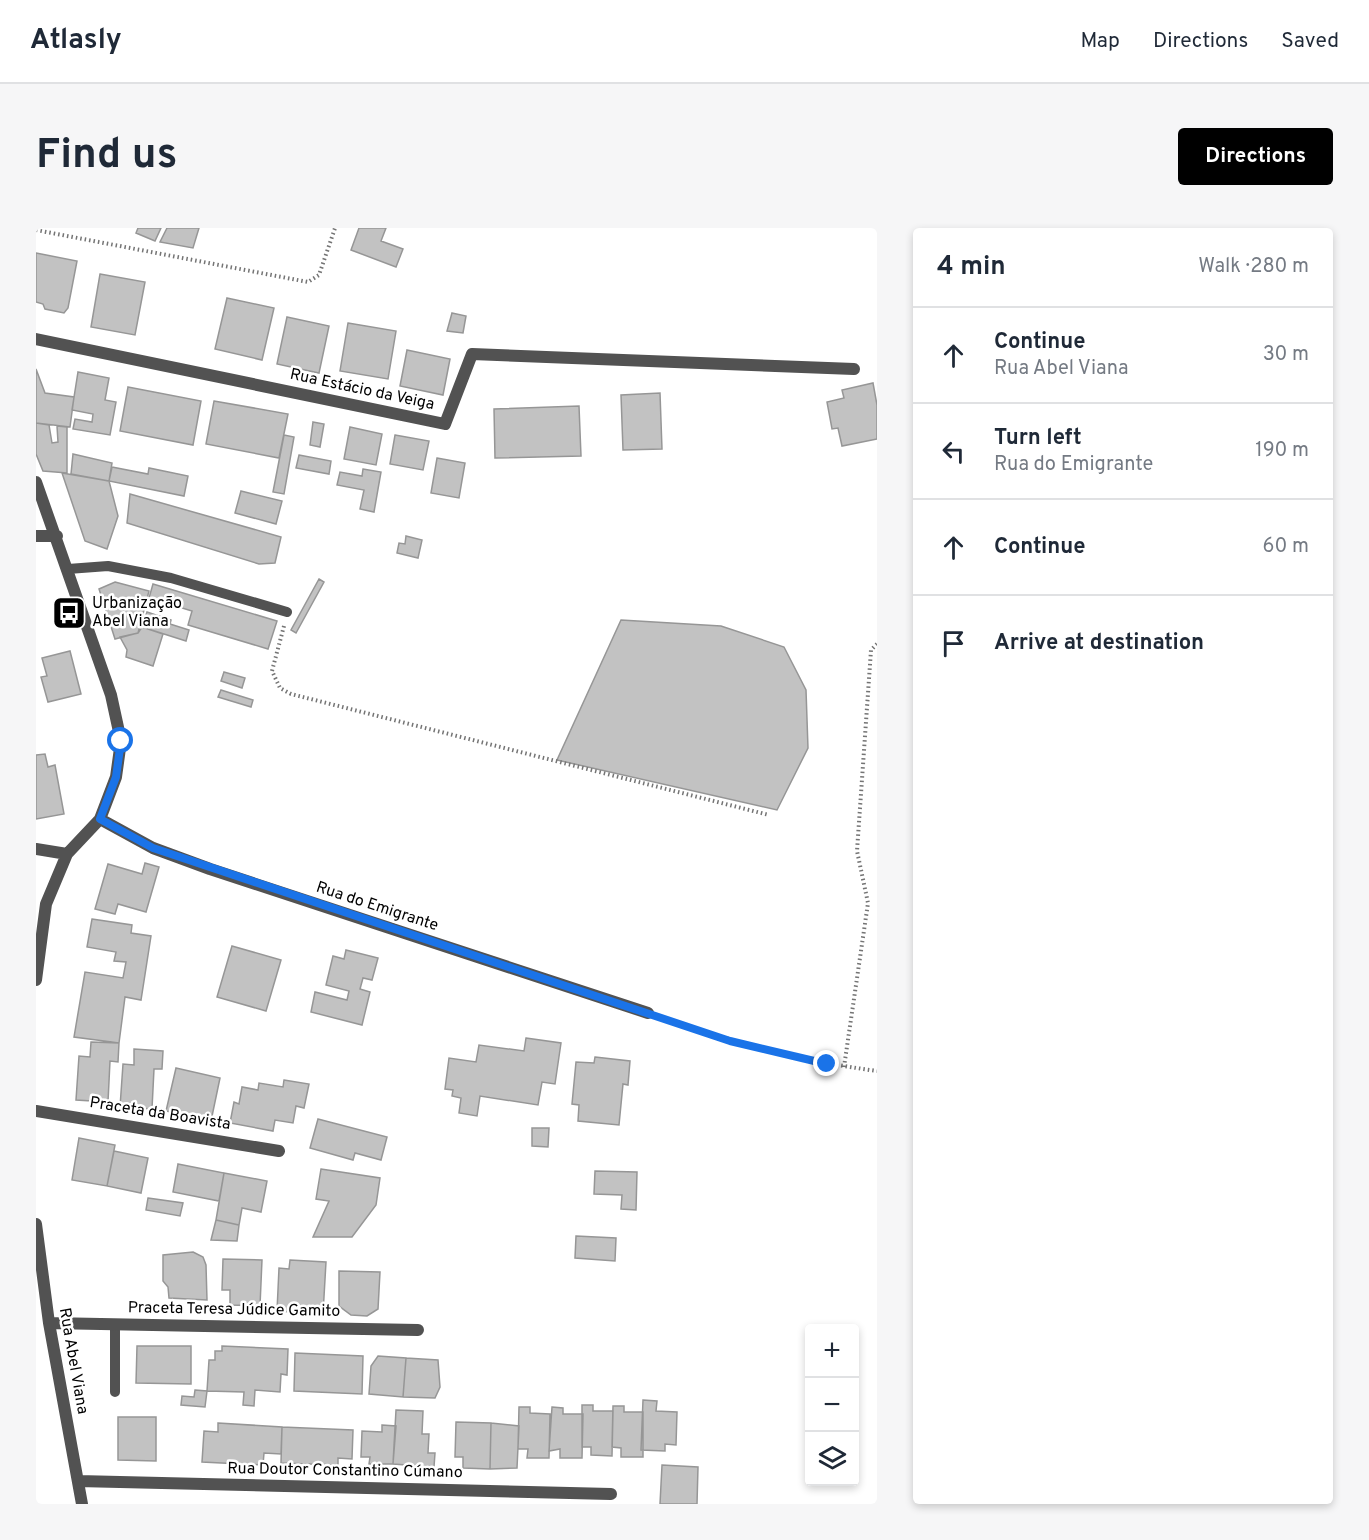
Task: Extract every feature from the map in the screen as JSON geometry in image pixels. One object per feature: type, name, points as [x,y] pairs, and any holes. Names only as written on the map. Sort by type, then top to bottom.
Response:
[{"type":"street","name":"Rua Estácio da Veiga","points":[[36,339],[445,424],[472,354],[854,369]]},
{"type":"street","points":[[36,482],[57,536],[111,695],[121,741],[116,777],[100,819],[67,854],[46,904],[36,980]]},
{"type":"street","points":[[36,536],[57,536]]},
{"type":"street","name":"Rua do Emigrante","points":[[100,819],[153,848],[210,869],[648,1013]]},
{"type":"street","points":[[36,849],[67,854]]},
{"type":"street","name":"Praceta da Boavista","points":[[36,1111],[279,1150]]},
{"type":"street","name":"Rua Abel Viana","points":[[36,1224],[48,1323],[82,1504]]},
{"type":"street","name":"Praceta Teresa Júdice Gamito","points":[[48,1323],[418,1330]]},
{"type":"street","name":"Rua Doutor Constantino Cúmano","points":[[78,1481],[611,1494]]},
{"type":"lane","points":[[68,568],[108,566],[171,578],[287,612]]},
{"type":"lane","points":[[115,1324],[115,1392]]},
{"type":"path","points":[[36,230],[308,282],[319,275],[335,228]]},
{"type":"path","points":[[287,612],[272,671],[280,688],[291,694],[769,815]]},
{"type":"path","points":[[844,1066],[868,903],[857,851],[871,650],[877,644]]},
{"type":"path","points":[[648,1013],[730,1041],[877,1071]]},
{"type":"building","points":[[138,228],[161,228],[155,241],[136,233]]},
{"type":"building","points":[[167,228],[199,228],[193,248],[160,242]]},
{"type":"building","points":[[359,228],[386,228],[381,241],[403,249],[396,267],[351,250]]},
{"type":"building","points":[[36,253],[77,261],[68,308],[64,313],[45,309],[43,304],[36,302]]},
{"type":"building","points":[[100,274],[145,282],[135,335],[91,327]]},
{"type":"building","points":[[227,298],[274,308],[262,360],[215,349]]},
{"type":"building","points":[[452,313],[466,316],[463,333],[447,331]]},
{"type":"building","points":[[287,317],[329,326],[319,373],[277,364]]},
{"type":"building","points":[[348,323],[396,331],[388,379],[340,371]]},
{"type":"building","points":[[407,350],[450,359],[443,395],[400,386]]},
{"type":"building","points":[[36,369],[45,393],[74,397],[70,427],[36,423]]},
{"type":"building","points":[[78,372],[109,378],[105,400],[116,402],[110,435],[73,429],[75,419],[92,422],[93,414],[72,410]]},
{"type":"building","points":[[873,383],[877,405],[877,439],[842,446],[838,428],[832,429],[827,402],[844,398],[842,390]]},
{"type":"building","points":[[128,387],[201,401],[193,445],[120,431]]},
{"type":"building","points":[[660,393],[662,449],[623,450],[621,395]]},
{"type":"building","points":[[214,401],[288,414],[279,458],[206,444]]},
{"type":"building","points":[[579,406],[581,456],[495,458],[494,409]]},
{"type":"building","points":[[313,422],[324,424],[320,447],[310,445]]},
{"type":"building","points":[[36,423],[49,425],[52,443],[58,442],[57,426],[67,427],[67,473],[43,471],[36,454]]},
{"type":"building","points":[[350,427],[382,434],[376,465],[344,459]]},
{"type":"building","points":[[284,435],[294,437],[284,494],[273,492]]},
{"type":"building","points":[[395,435],[429,441],[423,470],[390,464]]},
{"type":"building","points":[[73,454],[112,463],[109,481],[71,474]]},
{"type":"building","points":[[299,455],[331,461],[329,474],[296,468]]},
{"type":"building","points":[[437,458],[465,463],[459,498],[431,493]]},
{"type":"building","points":[[112,467],[148,474],[149,468],[188,476],[184,496],[109,481]]},
{"type":"building","points":[[363,469],[381,472],[374,512],[360,509],[364,490],[337,485],[340,472],[362,476]]},
{"type":"building","points":[[62,473],[109,481],[118,516],[107,549],[85,541]]},
{"type":"building","points":[[241,491],[282,501],[276,524],[235,513]]},
{"type":"building","points":[[130,494],[281,537],[275,563],[259,564],[127,523]]},
{"type":"building","points":[[406,536],[422,540],[418,558],[397,553],[399,543],[405,544]]},
{"type":"building","points":[[319,579],[324,582],[296,633],[291,630]]},
{"type":"building","points":[[115,582],[149,591],[138,633],[115,639],[99,589]]},
{"type":"building","points":[[153,584],[277,621],[268,649],[188,625],[192,611],[149,598]]},
{"type":"building","points":[[147,612],[171,620],[170,624],[189,630],[186,641],[142,627]]},
{"type":"building","points":[[621,620],[721,626],[784,647],[806,690],[808,748],[777,810],[557,760]]},
{"type":"building","points":[[142,627],[163,634],[153,666],[126,657],[127,650],[120,637],[138,633]]},
{"type":"building","points":[[70,651],[81,694],[48,702],[41,677],[47,676],[42,658]]},
{"type":"building","points":[[224,672],[245,678],[242,688],[221,681]]},
{"type":"building","points":[[221,690],[253,700],[251,707],[218,697]]},
{"type":"building","points":[[45,754],[48,767],[55,765],[64,814],[36,819],[36,755]]},
{"type":"building","points":[[145,863],[159,867],[146,912],[118,904],[115,914],[95,909],[108,864],[142,874]]},
{"type":"building","points":[[92,919],[132,925],[131,933],[151,936],[141,1000],[125,997],[119,1043],[74,1037],[85,972],[123,978],[126,962],[114,961],[116,952],[87,947]]},
{"type":"building","points":[[232,946],[281,960],[266,1011],[217,997]]},
{"type":"building","points":[[346,950],[378,958],[372,980],[363,978],[360,989],[370,992],[362,1025],[311,1012],[315,992],[347,1000],[349,991],[326,985],[333,956],[344,959]]},
{"type":"building","points":[[526,1038],[561,1043],[555,1084],[542,1082],[538,1105],[480,1096],[477,1116],[459,1113],[461,1098],[452,1096],[453,1090],[445,1089],[449,1058],[476,1062],[479,1045],[524,1051]]},
{"type":"building","points":[[91,1042],[119,1043],[118,1062],[110,1061],[108,1102],[76,1100],[79,1056],[90,1057]]},
{"type":"building","points":[[134,1049],[163,1051],[162,1069],[154,1069],[152,1109],[120,1107],[123,1064],[134,1065]]},
{"type":"building","points":[[595,1057],[630,1061],[628,1085],[623,1084],[619,1125],[578,1121],[579,1105],[572,1104],[576,1062],[594,1063]]},
{"type":"building","points":[[176,1068],[220,1078],[211,1121],[166,1111]]},
{"type":"building","points":[[284,1080],[309,1084],[304,1108],[296,1106],[293,1123],[275,1120],[273,1131],[230,1123],[234,1102],[239,1104],[242,1087],[258,1090],[259,1083],[283,1087]]},
{"type":"building","points":[[318,1119],[387,1137],[381,1160],[355,1153],[353,1160],[310,1148]]},
{"type":"building","points":[[532,1128],[549,1128],[548,1147],[532,1146]]},
{"type":"building","points":[[79,1138],[115,1145],[107,1186],[72,1180]]},
{"type":"building","points":[[114,1151],[148,1158],[141,1193],[107,1186]]},
{"type":"building","points":[[178,1164],[224,1173],[219,1201],[173,1192]]},
{"type":"building","points":[[321,1169],[380,1178],[376,1205],[352,1237],[313,1237],[329,1201],[316,1199]]},
{"type":"building","points":[[595,1171],[637,1172],[636,1210],[621,1209],[622,1195],[594,1194]]},
{"type":"building","points":[[224,1173],[267,1181],[261,1212],[242,1208],[239,1225],[216,1220]]},
{"type":"building","points":[[148,1198],[183,1203],[180,1216],[146,1210]]},
{"type":"building","points":[[216,1220],[239,1225],[237,1241],[211,1240]]},
{"type":"building","points":[[576,1236],[616,1238],[615,1261],[575,1258]]},
{"type":"building","points":[[193,1252],[203,1257],[206,1265],[207,1300],[169,1298],[168,1287],[163,1281],[163,1255]]},
{"type":"building","points":[[223,1259],[262,1260],[260,1306],[230,1305],[230,1290],[222,1290]]},
{"type":"building","points":[[290,1260],[326,1262],[323,1314],[277,1311],[279,1268],[289,1269]]},
{"type":"building","points":[[339,1271],[380,1272],[378,1309],[367,1316],[351,1315],[339,1306]]},
{"type":"building","points":[[137,1346],[191,1346],[191,1384],[136,1383]]},
{"type":"building","points":[[222,1346],[288,1349],[287,1375],[281,1374],[280,1392],[255,1390],[254,1406],[243,1405],[244,1392],[207,1391],[209,1360],[215,1360],[215,1351],[222,1351]]},
{"type":"building","points":[[295,1353],[363,1356],[362,1394],[294,1391]]},
{"type":"building","points":[[378,1356],[406,1358],[403,1397],[369,1394],[371,1366]]},
{"type":"building","points":[[406,1358],[438,1360],[440,1387],[435,1398],[403,1397]]},
{"type":"building","points":[[195,1390],[207,1391],[205,1407],[181,1405],[182,1396],[194,1397]]},
{"type":"building","points":[[643,1400],[657,1401],[656,1411],[677,1412],[676,1445],[665,1444],[665,1451],[641,1450]]},
{"type":"building","points":[[582,1405],[593,1405],[593,1411],[613,1411],[612,1456],[591,1455],[591,1447],[582,1447]]},
{"type":"building","points":[[613,1406],[624,1406],[624,1412],[643,1412],[643,1457],[621,1457],[621,1448],[612,1447]]},
{"type":"building","points":[[519,1407],[530,1407],[530,1413],[550,1414],[549,1458],[527,1458],[528,1449],[518,1449]]},
{"type":"building","points":[[552,1407],[563,1408],[563,1414],[583,1414],[582,1458],[560,1458],[560,1449],[549,1451]]},
{"type":"building","points":[[396,1410],[423,1411],[422,1434],[429,1434],[428,1453],[435,1453],[434,1467],[393,1464]]},
{"type":"building","points":[[118,1417],[156,1417],[156,1461],[118,1460]]},
{"type":"building","points":[[456,1422],[491,1423],[490,1469],[463,1468],[463,1457],[455,1457]]},
{"type":"building","points":[[218,1423],[282,1427],[281,1454],[264,1453],[263,1465],[202,1462],[204,1431],[218,1432]]},
{"type":"building","points":[[491,1423],[519,1426],[517,1468],[490,1469]]},
{"type":"building","points":[[382,1425],[396,1426],[393,1464],[369,1464],[370,1457],[361,1457],[362,1431],[382,1432]]},
{"type":"building","points":[[282,1427],[353,1430],[352,1459],[338,1458],[338,1465],[281,1463]]},
{"type":"building","points":[[662,1465],[698,1467],[697,1504],[660,1504]]},
{"type":"place","name":"Urbanização Abel Viana","points":[[69,613]]},
{"type":"route","points":[[121,741],[116,777],[100,819],[153,848],[210,869],[730,1041],[827,1064]]}]
